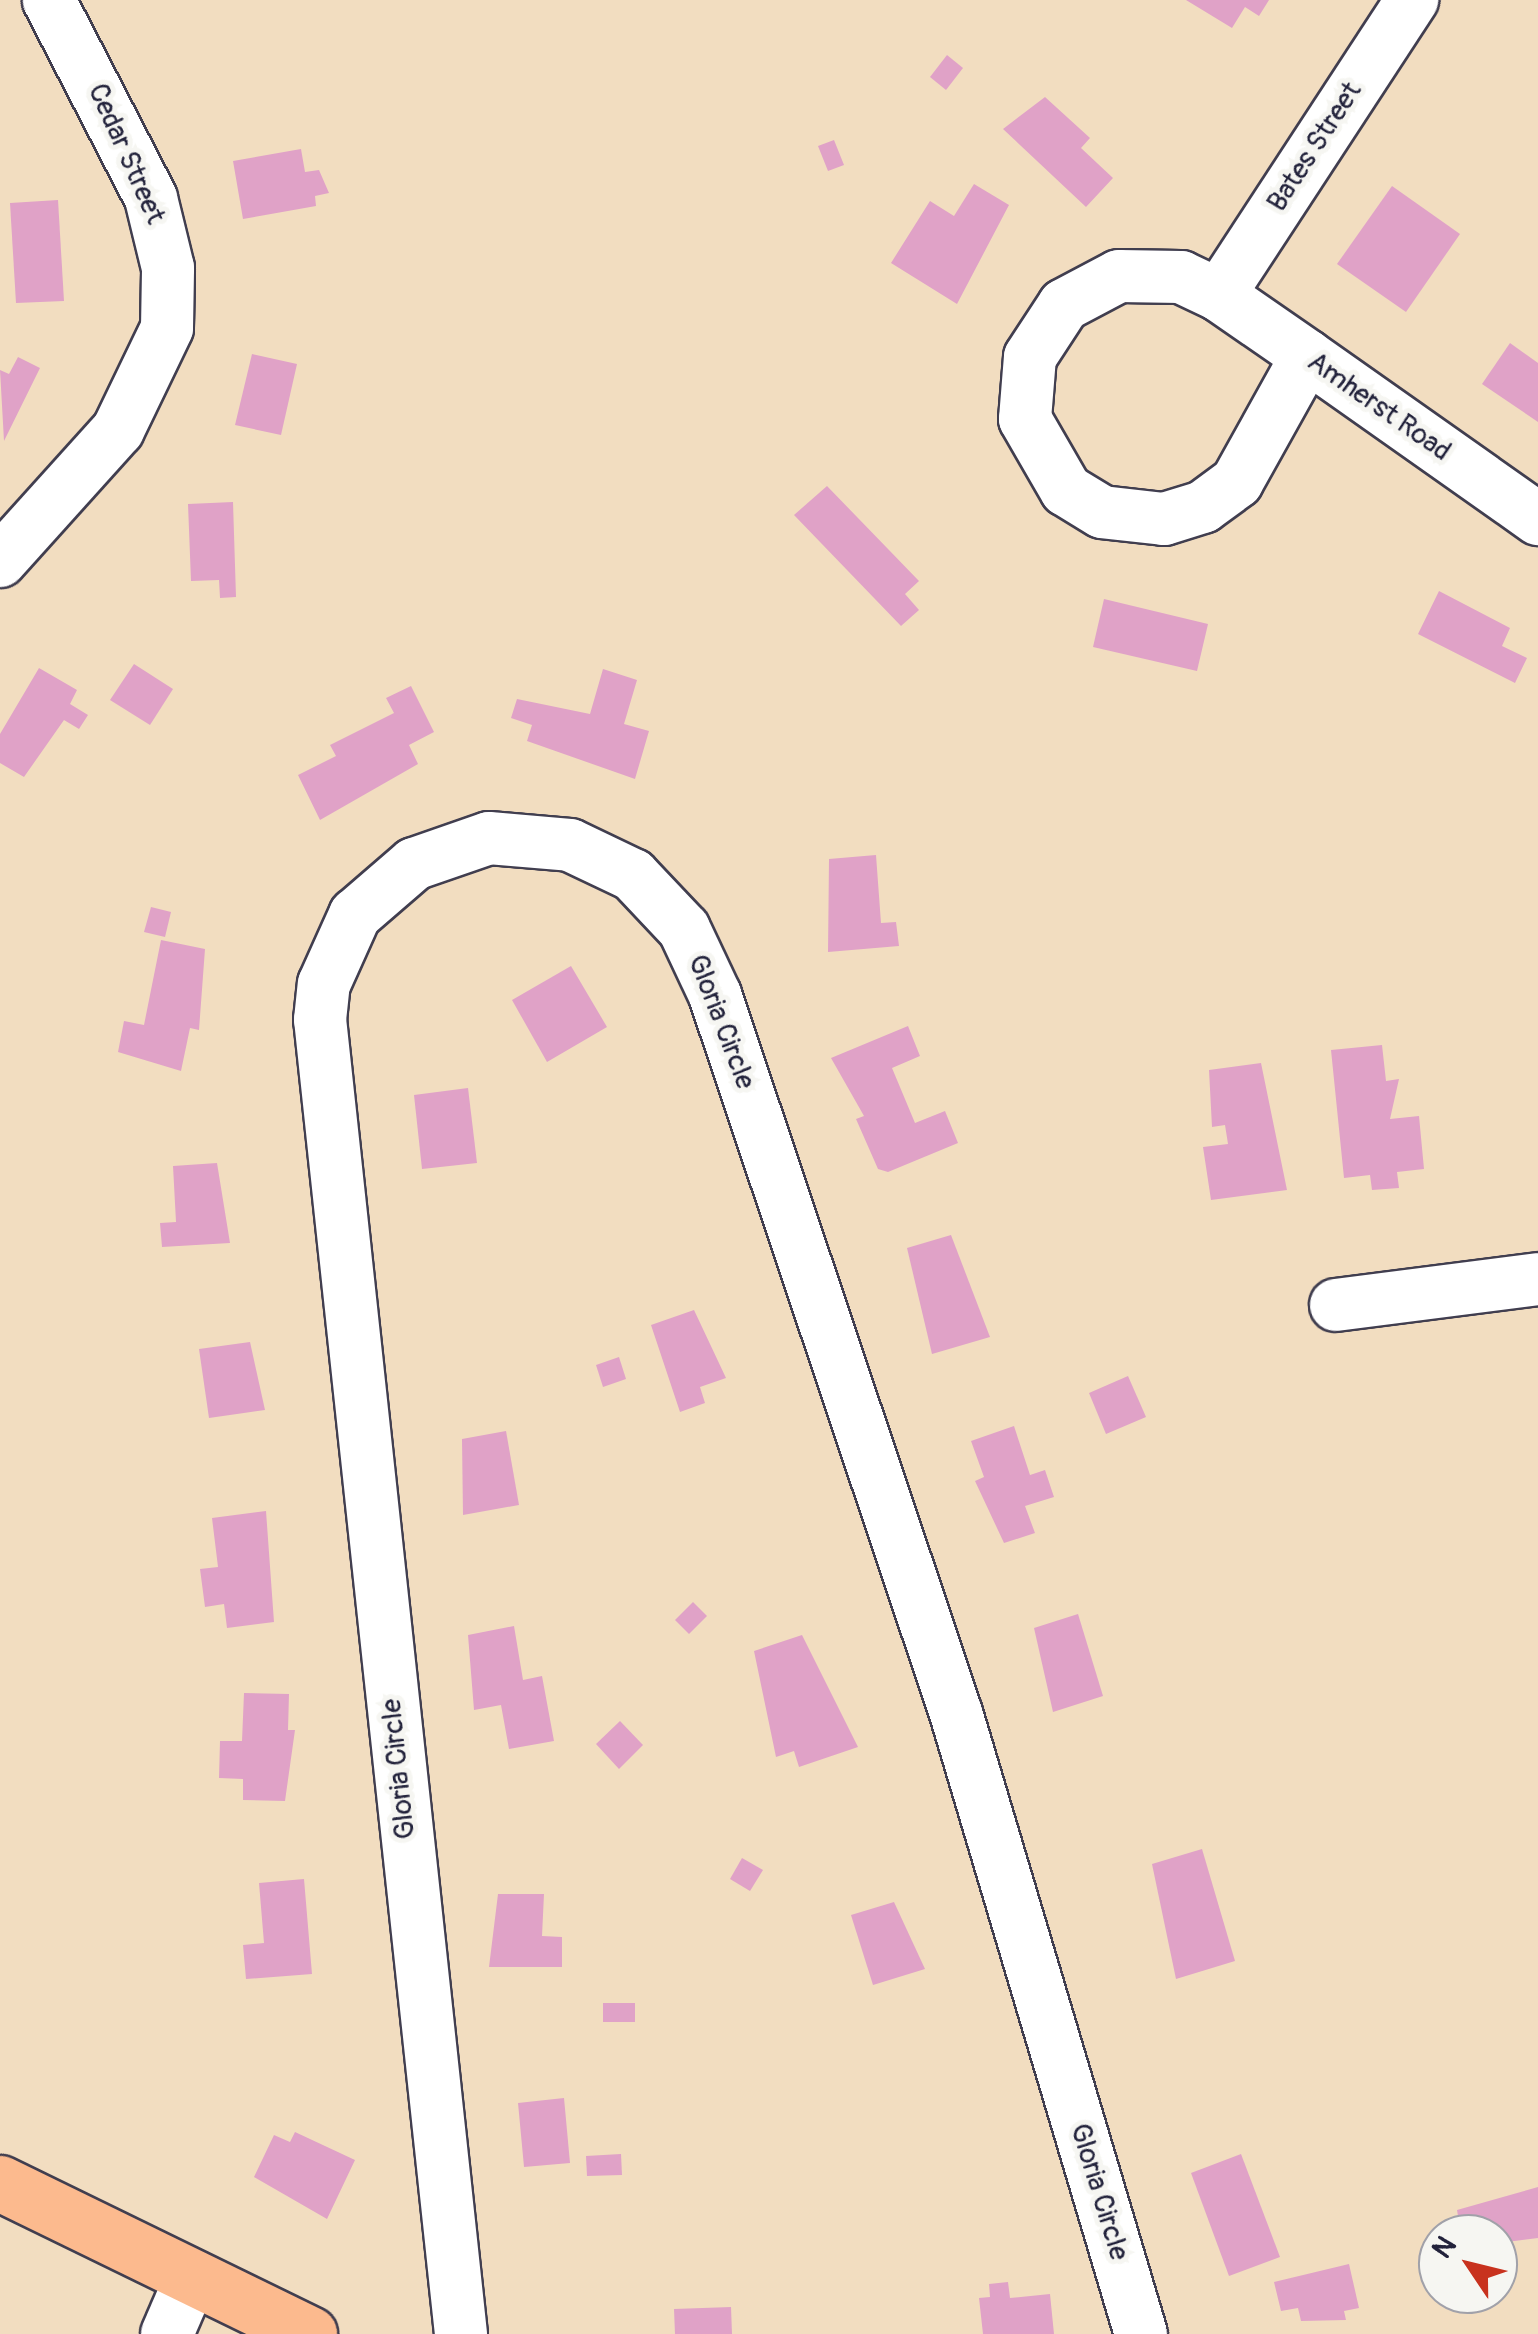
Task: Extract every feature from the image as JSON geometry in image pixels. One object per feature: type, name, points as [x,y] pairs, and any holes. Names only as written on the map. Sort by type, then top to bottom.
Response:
[{"type":"main road","points":[[0,2184],[309,2334]]},
{"type":"street","name":"Cedar Street","points":[[0,560],[130,412],[157,364],[168,309],[151,198],[49,0]]},
{"type":"street","name":"Bates Street","points":[[1219,294],[1412,0]]},
{"type":"street","points":[[1219,294],[1181,277],[1130,274],[1081,292],[1050,320],[1030,357],[1024,408],[1040,458],[1066,490],[1122,518],[1164,519],[1204,507],[1250,465],[1307,356]]},
{"type":"street","name":"Amherst Road","points":[[1219,294],[1538,520]]},
{"type":"street","name":"Gloria Circle","points":[[461,2334],[320,1020],[334,952],[384,886],[450,846],[530,838],[634,876],[684,929],[715,995],[956,1712],[1141,2334]]},
{"type":"street","points":[[1336,1305],[1538,1279]]},
{"type":"street","points":[[167,2334],[192,2276]]},
{"type":"building","points":[[1186,0],[1269,0],[1259,16],[1245,7],[1232,28]]},
{"type":"building","points":[[947,55],[963,68],[946,90],[930,77]]},
{"type":"building","points":[[1045,97],[1090,138],[1081,148],[1113,178],[1086,207],[1003,129]]},
{"type":"building","points":[[834,140],[844,165],[828,171],[818,146]]},
{"type":"building","points":[[301,149],[305,172],[319,170],[329,193],[315,196],[316,206],[243,219],[233,161]]},
{"type":"building","points":[[974,184],[1009,205],[957,304],[891,263],[930,201],[954,216]]},
{"type":"building","points":[[1392,186],[1460,234],[1406,312],[1337,264]]},
{"type":"building","points":[[58,200],[64,301],[16,303],[10,203]]},
{"type":"building","points":[[1510,343],[1538,363],[1538,422],[1482,384]]},
{"type":"building","points":[[252,354],[297,364],[281,435],[235,425]]},
{"type":"building","points":[[18,357],[40,368],[4,441],[0,370],[9,374]]},
{"type":"building","points":[[827,486],[919,581],[905,594],[919,610],[901,626],[794,515]]},
{"type":"building","points":[[233,502],[236,597],[220,598],[219,580],[191,581],[188,504]]},
{"type":"building","points":[[1439,591],[1510,628],[1502,646],[1527,658],[1515,683],[1418,634]]},
{"type":"building","points":[[1104,599],[1208,624],[1197,671],[1093,647]]},
{"type":"building","points":[[134,664],[173,689],[150,725],[110,700]]},
{"type":"building","points":[[39,668],[77,690],[70,704],[88,715],[79,729],[64,720],[24,777],[0,763],[0,734]]},
{"type":"building","points":[[603,669],[637,680],[624,724],[649,731],[635,779],[527,741],[532,725],[511,718],[517,699],[590,714]]},
{"type":"building","points":[[411,686],[434,732],[409,745],[418,764],[320,820],[298,775],[336,756],[330,745],[394,713],[386,698]]},
{"type":"building","points":[[876,855],[881,923],[896,922],[899,946],[828,952],[829,859]]},
{"type":"building","points":[[151,907],[171,912],[165,937],[144,932]]},
{"type":"building","points":[[161,940],[205,949],[199,1030],[190,1028],[181,1071],[118,1052],[124,1021],[144,1025]]},
{"type":"building","points":[[571,966],[607,1027],[547,1062],[512,1000]]},
{"type":"building","points":[[908,1026],[920,1056],[892,1068],[915,1123],[945,1111],[958,1143],[888,1172],[878,1169],[856,1119],[864,1116],[831,1058]]},
{"type":"building","points":[[1382,1045],[1386,1081],[1399,1079],[1390,1119],[1419,1116],[1424,1169],[1397,1172],[1399,1188],[1372,1190],[1370,1175],[1344,1178],[1331,1050]]},
{"type":"building","points":[[1261,1063],[1287,1190],[1211,1200],[1203,1147],[1228,1144],[1225,1125],[1212,1127],[1209,1070]]},
{"type":"building","points":[[468,1088],[477,1163],[422,1169],[414,1095]]},
{"type":"building","points":[[217,1163],[230,1243],[162,1247],[160,1223],[176,1222],[173,1166]]},
{"type":"building","points":[[951,1235],[990,1337],[932,1354],[907,1248]]},
{"type":"building","points":[[694,1310],[726,1378],[700,1387],[705,1403],[680,1412],[651,1325]]},
{"type":"building","points":[[250,1342],[265,1410],[209,1418],[199,1349]]},
{"type":"building","points":[[619,1357],[626,1379],[603,1387],[596,1365]]},
{"type":"building","points":[[1128,1376],[1146,1417],[1106,1434],[1089,1393]]},
{"type":"building","points":[[1014,1426],[1030,1475],[1045,1470],[1054,1497],[1025,1506],[1035,1533],[1004,1543],[975,1481],[984,1477],[971,1441]]},
{"type":"building","points":[[506,1431],[519,1505],[463,1515],[462,1439]]},
{"type":"building","points":[[266,1511],[274,1622],[227,1628],[224,1604],[205,1607],[200,1569],[218,1567],[212,1518]]},
{"type":"building","points":[[693,1602],[707,1616],[689,1634],[675,1620]]},
{"type":"building","points":[[1078,1614],[1103,1696],[1053,1712],[1034,1628]]},
{"type":"building","points":[[514,1626],[523,1680],[542,1676],[554,1741],[509,1749],[501,1705],[474,1710],[468,1635]]},
{"type":"building","points":[[802,1635],[858,1747],[799,1767],[794,1751],[776,1757],[754,1651]]},
{"type":"building","points":[[244,1693],[289,1694],[288,1730],[295,1730],[285,1801],[243,1800],[243,1779],[219,1778],[220,1741],[242,1741]]},
{"type":"building","points":[[620,1721],[643,1745],[619,1769],[596,1744]]},
{"type":"building","points":[[1202,1849],[1235,1961],[1176,1979],[1152,1864]]},
{"type":"building","points":[[742,1858],[763,1870],[750,1891],[730,1879]]},
{"type":"building","points":[[304,1879],[312,1974],[246,1979],[243,1945],[264,1943],[259,1883]]},
{"type":"building","points":[[498,1894],[544,1894],[542,1936],[562,1937],[562,1967],[489,1967]]},
{"type":"building","points":[[894,1902],[925,1969],[873,1985],[851,1915]]},
{"type":"building","points":[[603,2003],[635,2003],[635,2022],[603,2022]]},
{"type":"building","points":[[564,2098],[570,2163],[524,2167],[518,2103]]},
{"type":"building","points":[[295,2132],[355,2160],[327,2219],[254,2177],[274,2135],[290,2142]]},
{"type":"building","points":[[621,2154],[622,2175],[587,2176],[586,2156]]},
{"type":"building","points":[[1241,2154],[1280,2257],[1229,2276],[1191,2173]]},
{"type":"building","points":[[1538,2187],[1538,2238],[1518,2241],[1518,2214],[1458,2214],[1457,2210]]},
{"type":"building","points":[[1349,2264],[1359,2308],[1344,2311],[1346,2320],[1301,2321],[1298,2308],[1281,2311],[1274,2282]]},
{"type":"building","points":[[1008,2282],[1010,2298],[1050,2294],[1054,2334],[983,2334],[979,2298],[990,2297],[989,2284]]},
{"type":"building","points":[[731,2307],[732,2334],[675,2334],[674,2309]]}]
